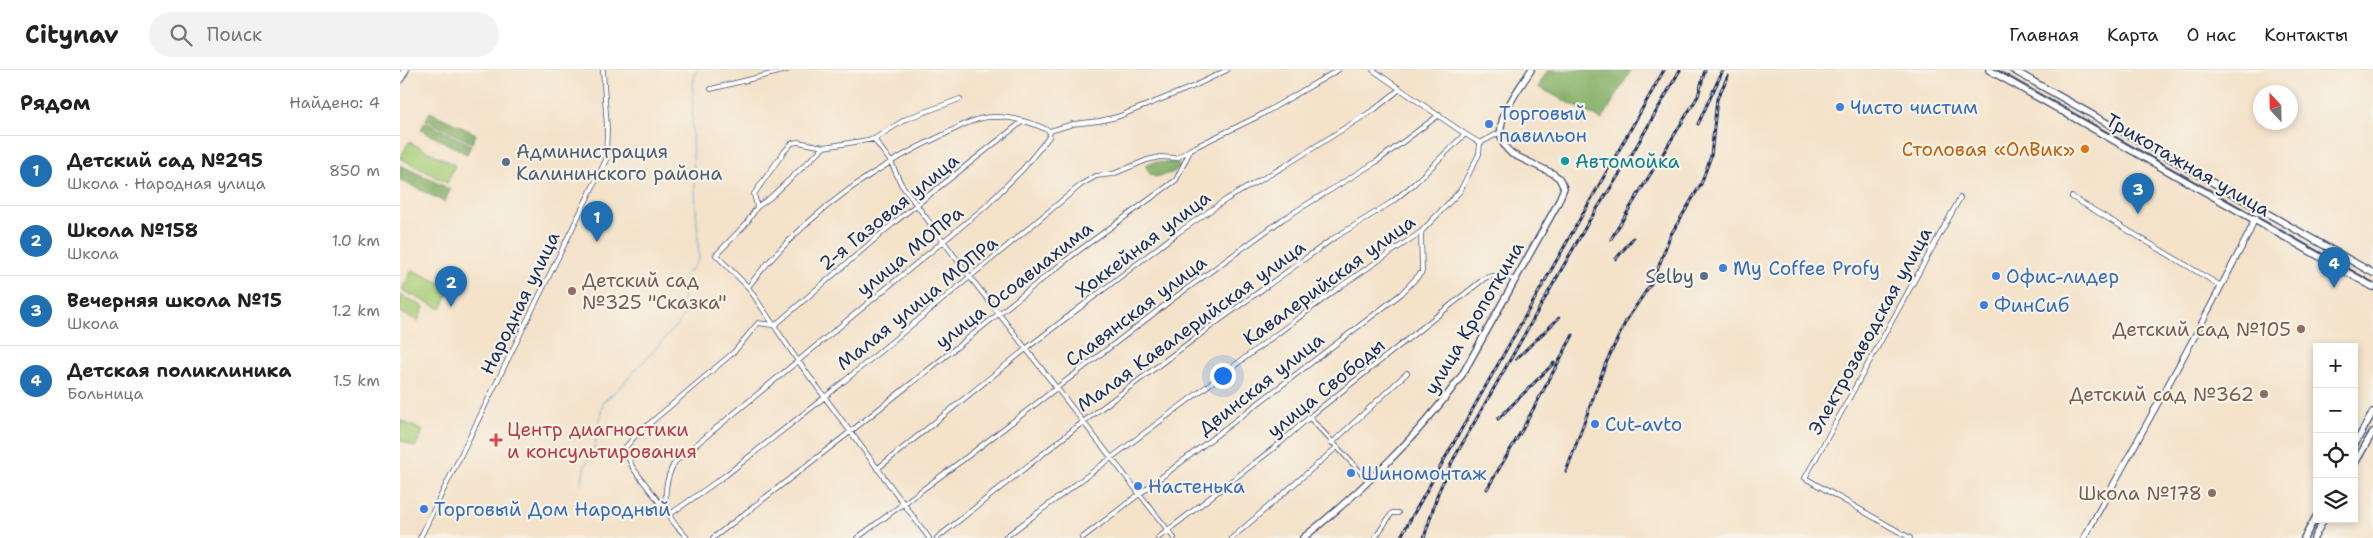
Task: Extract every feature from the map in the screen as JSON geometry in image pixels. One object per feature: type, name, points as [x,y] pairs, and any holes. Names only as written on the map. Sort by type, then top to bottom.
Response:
[{"type":"highway","points":[[400,79],[404,70]]},
{"type":"main road","points":[[1499,133],[1505,113],[1531,70]]},
{"type":"main road","name":"Трикотажная улица","points":[[1989,70],[2373,287]]},
{"type":"main road","name":"Трикотажная улица","points":[[2013,70],[2373,273]]},
{"type":"main road","name":"улица Кропоткина","points":[[1303,538],[1368,480],[1445,399],[1462,375],[1557,205],[1564,188],[1559,178],[1505,149],[1499,133]]},
{"type":"main road","points":[[2358,439],[2373,412]]},
{"type":"main road","points":[[2358,459],[2373,432]]},
{"type":"main road","points":[[2304,538],[2313,522]]},
{"type":"main road","points":[[2314,538],[2322,523]]},
{"type":"street","name":"Народная улица","points":[[420,538],[606,160],[607,128],[604,70]]},
{"type":"street","points":[[759,70],[760,77]]},
{"type":"street","points":[[711,89],[787,70]]},
{"type":"street","points":[[1183,165],[1177,158],[1191,149],[1259,116],[1338,70]]},
{"type":"street","points":[[1373,70],[1480,143],[1499,133]]},
{"type":"street","points":[[748,286],[771,258],[844,191],[923,144],[977,120],[990,117],[1023,122],[1050,132],[1073,124],[1117,117],[1192,88],[1224,71]]},
{"type":"street","name":"Хоккейная улица","points":[[877,469],[1027,348],[1176,234],[1227,199],[1284,167],[1375,109],[1400,89]]},
{"type":"street","points":[[757,206],[754,194],[788,146],[798,142],[824,147],[874,139],[906,119],[960,99]]},
{"type":"street","name":"Славянская улица","points":[[856,538],[1283,219],[1376,162],[1439,115]]},
{"type":"street","name":"2-я Газовая улица","points":[[669,515],[632,468],[624,449],[636,435],[734,352],[758,324],[773,325],[916,204],[1023,122]]},
{"type":"street","name":"улица МОПРа","points":[[669,515],[666,479],[675,462],[985,207],[1023,170],[1049,137],[1050,132]]},
{"type":"street","name":"Малая Кавалерийская улица","points":[[937,538],[1083,422],[1323,246],[1392,202],[1414,184],[1465,134]]},
{"type":"street","points":[[874,139],[891,162],[896,176],[970,277],[1174,538]]},
{"type":"street","name":"Кавалерийская улица","points":[[1004,538],[1341,286],[1421,232],[1449,205],[1460,191],[1479,154],[1480,143]]},
{"type":"street","points":[[824,147],[771,197],[757,206],[746,224],[716,255],[748,286],[798,361],[929,538]]},
{"type":"street","name":"улица Осоавиахима","points":[[713,538],[1074,254],[1176,180],[1191,149]]},
{"type":"street","name":"Малая улица МОПРа","points":[[669,515],[726,475],[825,397],[1082,184],[1096,176],[1114,174],[1147,160],[1160,157],[1177,158]]},
{"type":"street","points":[[2072,197],[2221,286]]},
{"type":"street","name":"Электрозаводская улица","points":[[1910,538],[1805,478],[1960,198]]},
{"type":"street","points":[[2084,538],[2221,286],[2255,220],[2258,209]]},
{"type":"street","name":"Двинская улица","points":[[1082,538],[1138,493],[1190,456],[1401,294],[1422,272],[1421,232]]},
{"type":"street","name":"улица Свободы","points":[[1158,538],[1279,444],[1309,417],[1485,278],[1491,275],[1504,276],[1516,280]]},
{"type":"street","points":[[1332,443],[1407,373]]},
{"type":"street","points":[[1309,417],[1368,480]]},
{"type":"street","points":[[1232,538],[1336,448]]},
{"type":"street","points":[[1375,538],[1392,513],[1398,513]]},
{"type":"street","points":[[669,515],[687,538]]},
{"type":"green space","points":[[1548,70],[1631,70],[1602,120],[1538,87]]},
{"type":"green space","points":[[430,112],[476,134],[472,143],[426,120]]},
{"type":"green space","points":[[425,122],[471,145],[467,154],[421,130]]},
{"type":"green space","points":[[409,142],[455,165],[447,183],[400,158]]},
{"type":"green space","points":[[1153,162],[1177,163],[1180,167],[1172,173],[1155,177],[1150,174],[1145,165]]},
{"type":"green space","points":[[400,165],[450,189],[445,202],[400,180]]},
{"type":"green space","points":[[412,270],[451,288],[441,309],[402,290]]},
{"type":"green space","points":[[400,295],[424,307],[418,321],[400,312]]},
{"type":"green space","points":[[400,420],[423,431],[415,447],[400,440]]},
{"type":"waterway","points":[[683,309],[684,275],[692,269],[699,259],[692,138],[693,84],[696,70]]},
{"type":"waterway","points":[[581,485],[585,465],[594,451],[603,402],[619,388],[679,323],[684,314]]},
{"type":"tram line","points":[[1998,70],[2373,282]]},
{"type":"railway","points":[[1400,538],[1664,70]]},
{"type":"railway","points":[[1424,538],[1438,493],[1453,460],[1589,221],[1628,161],[1680,70]]},
{"type":"railway","points":[[1611,239],[1698,96],[1705,70]]},
{"type":"railway","points":[[1698,124],[1723,70]]},
{"type":"railway","points":[[1566,472],[1605,365],[1626,321],[1654,279],[1670,236],[1701,184],[1711,156],[1717,99],[1728,76]]},
{"type":"railway","points":[[1616,259],[1633,238]]},
{"type":"railway","points":[[1516,359],[1559,318]]},
{"type":"railway","points":[[1487,489],[1522,430],[1573,335]]},
{"type":"railway","points":[[1498,419],[1554,363]]},
{"type":"place","name":"Чисто чистим","points":[[1840,107]]},
{"type":"place","name":"Торговый павильон","points":[[1489,124]]},
{"type":"place","name":"Столовая «ОлВик»","points":[[2085,149]]},
{"type":"place","name":"Автомойка","points":[[1565,161]]},
{"type":"place","name":"Администрация Калининского района","points":[[506,162]]},
{"type":"place","name":"Вечерняя школа №15","points":[[2138,214]]},
{"type":"place","name":"Детский сад №295","points":[[597,242]]},
{"type":"place","name":"My Coffee Profy","points":[[1723,268]]},
{"type":"place","name":"Selby","points":[[1704,276]]},
{"type":"place","name":"Офис-лидер","points":[[1996,276]]},
{"type":"place","name":"Детская поликлиника","points":[[2334,288]]},
{"type":"place","name":"Детский сад №325 \"Сказка\"","points":[[572,291]]},
{"type":"place","name":"ФинСиб","points":[[1984,305]]},
{"type":"place","name":"Школа №158","points":[[451,307]]},
{"type":"place","name":"Детский сад №105","points":[[2301,329]]},
{"type":"place","name":"Детский сад №362","points":[[2264,394]]},
{"type":"place","name":"Cut-avto","points":[[1595,424]]},
{"type":"place","name":"Центр диагностики и консультирования","points":[[496,440]]},
{"type":"place","name":"Шиномонтаж","points":[[1351,473]]},
{"type":"place","name":"Настенька","points":[[1138,486]]},
{"type":"place","name":"Школа №178","points":[[2212,493]]},
{"type":"place","name":"Торговый Дом Народный","points":[[424,509]]}]
